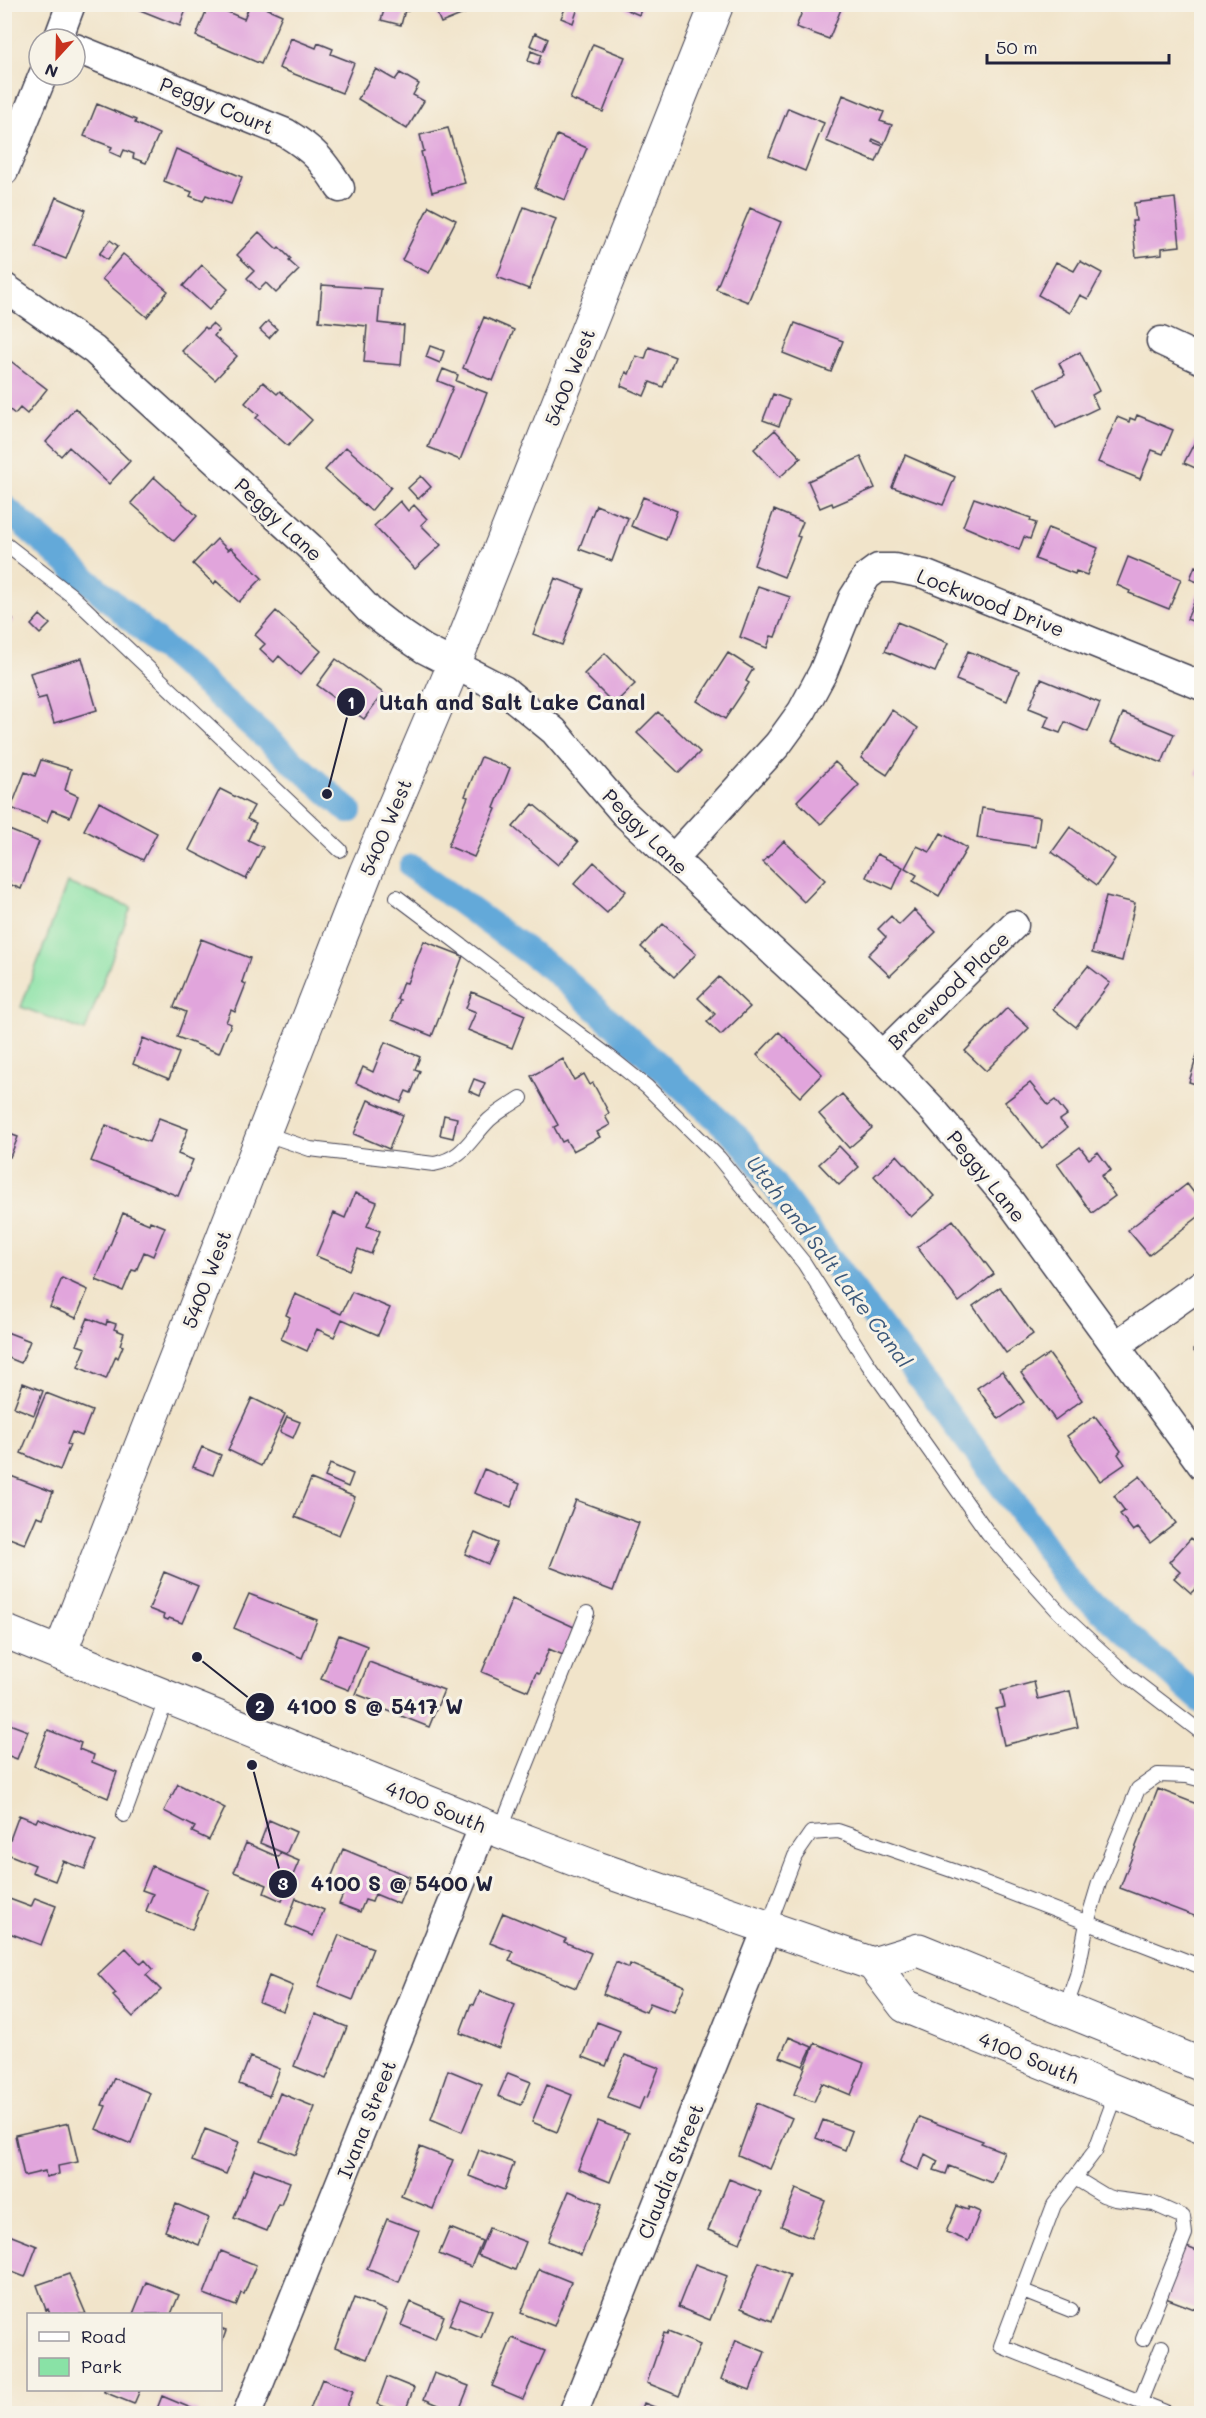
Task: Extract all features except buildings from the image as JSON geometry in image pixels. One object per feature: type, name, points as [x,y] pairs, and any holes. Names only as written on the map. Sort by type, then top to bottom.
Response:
[{"type":"street","points":[[62,27],[71,4]]},
{"type":"street","name":"5400 West","points":[[60,1653],[366,872],[454,665],[717,4]]},
{"type":"street","name":"Peggy Court","points":[[87,53],[286,133],[310,148],[325,164],[340,189]]},
{"type":"street","points":[[4,171],[38,87]]},
{"type":"street","name":"Peggy Lane","points":[[4,287],[94,350],[312,549],[369,610],[412,641],[504,690],[546,723],[624,813],[882,1055],[933,1110],[1002,1191],[1202,1465]]},
{"type":"street","points":[[1161,341],[1202,360]]},
{"type":"street","name":"Lockwood Drive","points":[[673,859],[790,728],[802,711],[823,672],[859,586],[878,568],[894,568],[924,574],[1202,686]]},
{"type":"street","name":"Braewood Place","points":[[882,1055],[1014,926]]},
{"type":"street","points":[[1115,1346],[1202,1284]]},
{"type":"street","name":"4100 South","points":[[4,1631],[492,1828],[767,1929],[873,1964],[905,2006],[1202,2127]]},
{"type":"street","name":"Ivana Street","points":[[247,2414],[492,1828]]},
{"type":"street","name":"Claudia Street","points":[[573,2414],[767,1929]]},
{"type":"street","points":[[873,1964],[919,1950],[1202,2066]]},
{"type":"lane","points":[[4,543],[71,595],[340,850]]},
{"type":"lane","points":[[397,897],[638,1080],[719,1158],[804,1263],[868,1364],[988,1533],[1059,1612],[1129,1677],[1202,1733]]},
{"type":"lane","points":[[263,1133],[309,1149],[434,1164],[450,1161],[467,1146],[490,1119],[521,1098]]},
{"type":"lane","points":[[492,1828],[587,1613]]},
{"type":"lane","points":[[124,1815],[168,1697]]},
{"type":"lane","points":[[1064,2010],[1077,1975],[1087,1923],[1099,1882],[1138,1789],[1158,1775],[1187,1776],[1202,1780]]},
{"type":"lane","points":[[767,1929],[795,1856],[811,1833],[838,1831],[954,1871],[1202,1968]]},
{"type":"lane","points":[[1117,2092],[1095,2151],[1054,2205],[1001,2346],[1170,2414]]},
{"type":"lane","points":[[1075,2178],[1115,2199],[1154,2204],[1183,2217],[1185,2234],[1143,2339]]},
{"type":"lane","points":[[1023,2291],[1071,2310]]},
{"type":"lane","points":[[1140,2402],[1162,2347]]},
{"type":"green space","points":[[67,883],[131,907],[85,1031],[21,1007]]},
{"type":"waterway","name":"Utah and Salt Lake Canal","points":[[4,507],[349,811]]},
{"type":"waterway","name":"Utah and Salt Lake Canal","points":[[412,867],[555,971],[740,1140],[1017,1506],[1069,1582],[1202,1701]]},
{"type":"place","name":"Utah and Salt Lake Canal","points":[[327,794]]},
{"type":"place","name":"4100 S @ 5417 W","points":[[197,1657]]},
{"type":"place","name":"4100 S @ 5400 W","points":[[252,1765]]}]
